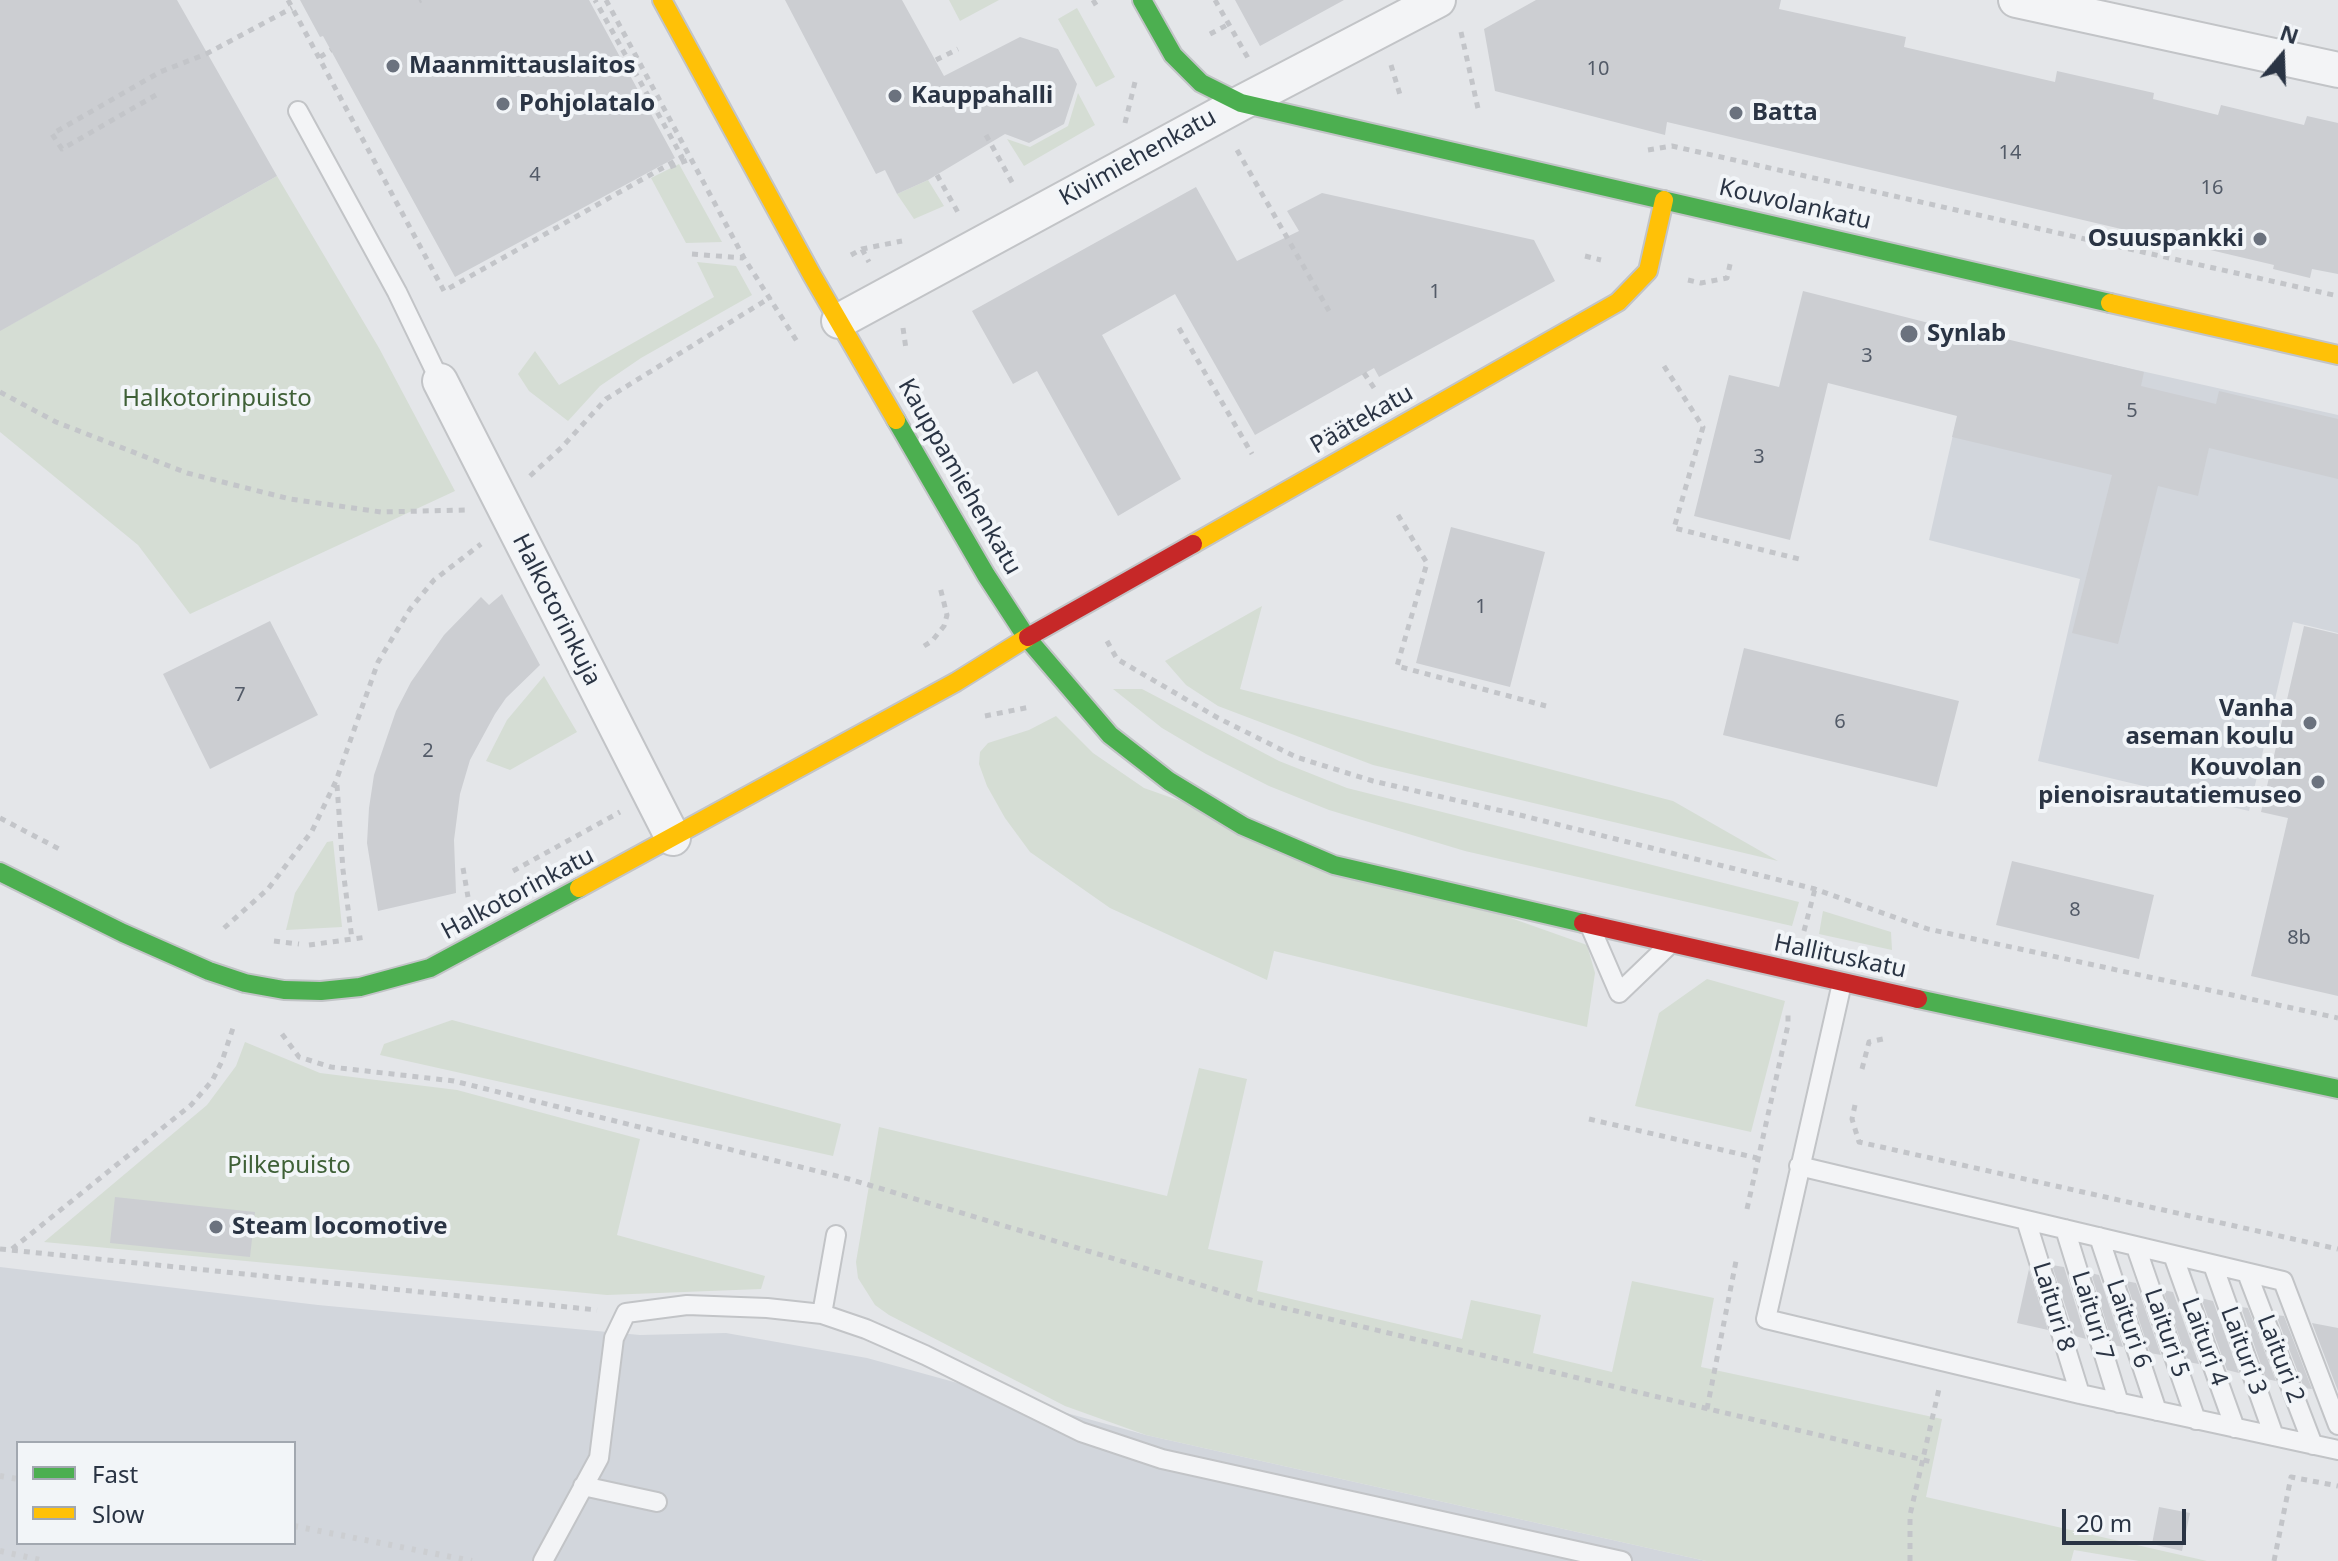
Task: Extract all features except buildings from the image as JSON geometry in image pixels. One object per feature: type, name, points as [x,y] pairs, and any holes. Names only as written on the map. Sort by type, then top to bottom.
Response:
[{"type":"street","name":"Kauppamiehenkatu","points":[[662,0],[839,321],[986,575],[1027,638],[1110,735],[1169,781],[1243,826],[1334,865]]},
{"type":"street","name":"Kouvolankatu","points":[[1142,0],[1173,55],[1201,83],[1241,103],[2338,355]]},
{"type":"street","name":"Kivimiehenkatu","points":[[839,321],[1438,0]]},
{"type":"street","points":[[2016,0],[2338,70]]},
{"type":"street","name":"Päätekatu","points":[[1027,638],[1618,302],[1648,271],[1664,200]]},
{"type":"street","name":"Halkotorinkuja","points":[[440,381],[673,838]]},
{"type":"street","name":"Halkotorinkatu","points":[[0,872],[123,933],[209,971],[284,990],[321,991],[360,987],[430,968],[956,682],[1027,638]]},
{"type":"street","name":"Hallituskatu","points":[[1334,865],[1842,983],[2338,1089]]},
{"type":"lane","points":[[298,111],[397,292],[440,381]]},
{"type":"lane","points":[[1589,924],[1619,993],[1672,943]]},
{"type":"lane","points":[[1842,983],[1766,1319],[2119,1403],[2338,1450]]},
{"type":"lane","points":[[1799,1166],[2283,1281],[2338,1425]]},
{"type":"lane","name":"Laituri 8","points":[[2026,1220],[2080,1394]]},
{"type":"lane","name":"Laituri 7","points":[[2065,1229],[2119,1403]]},
{"type":"lane","points":[[822,1314],[836,1235]]},
{"type":"lane","name":"Laituri 6","points":[[2099,1237],[2157,1411]]},
{"type":"lane","name":"Laituri 5","points":[[2136,1247],[2196,1420]]},
{"type":"lane","name":"Laituri 4","points":[[2173,1255],[2235,1428]]},
{"type":"lane","name":"Laituri 3","points":[[2213,1265],[2274,1436]]},
{"type":"lane","name":"Laituri 2","points":[[2247,1273],[2313,1445]]},
{"type":"lane","points":[[543,1561],[599,1458],[614,1338],[626,1313],[687,1305],[822,1314],[925,1355],[1081,1432],[1162,1459],[1622,1561]]},
{"type":"lane","points":[[583,1486],[657,1502]]},
{"type":"path","points":[[288,0],[444,291],[682,157],[595,0]]},
{"type":"path","points":[[224,928],[268,889],[312,831],[336,781],[378,662],[410,609],[434,580],[462,557],[506,512],[521,483],[562,447],[606,399],[769,298],[744,258],[606,0]]},
{"type":"path","points":[[1093,0],[1100,13]]},
{"type":"path","points":[[1215,0],[1249,61]]},
{"type":"path","points":[[156,95],[62,149],[52,134],[160,72],[206,54],[292,8]]},
{"type":"path","points":[[1461,32],[1480,116],[1467,113]]},
{"type":"path","points":[[936,60],[958,49]]},
{"type":"path","points":[[320,57],[331,50]]},
{"type":"path","points":[[1393,71],[1401,99],[1414,102]]},
{"type":"path","points":[[1124,127],[1136,77]]},
{"type":"path","points":[[986,135],[1014,186]]},
{"type":"path","points":[[1645,150],[1672,146],[2338,296]]},
{"type":"path","points":[[1237,150],[1329,311]]},
{"type":"path","points":[[599,202],[690,159]]},
{"type":"path","points":[[937,175],[960,217]]},
{"type":"path","points":[[692,254],[744,258]]},
{"type":"path","points":[[1701,283],[1727,278]]},
{"type":"path","points":[[1179,328],[1252,454]]},
{"type":"path","points":[[1664,366],[1703,427],[1674,528],[1799,559]]},
{"type":"path","points":[[1364,373],[1374,388]]},
{"type":"path","points":[[0,392],[56,422],[187,473],[290,499],[381,512],[506,512]]},
{"type":"path","points":[[1398,515],[1427,563],[1397,666],[1546,706]]},
{"type":"path","points":[[913,653],[932,641],[944,626],[947,615]]},
{"type":"path","points":[[1106,638],[1117,659],[1218,718],[1296,757],[1373,781],[1815,889],[1928,929],[2338,1018]]},
{"type":"path","points":[[336,781],[352,939]]},
{"type":"path","points":[[506,875],[651,796]]},
{"type":"path","points":[[0,818],[69,855]]},
{"type":"path","points":[[463,868],[468,897]]},
{"type":"path","points":[[457,903],[480,889]]},
{"type":"path","points":[[1747,1209],[1788,1025],[1787,996],[1815,889]]},
{"type":"path","points":[[212,924],[235,932]]},
{"type":"path","points":[[267,940],[311,945],[373,936]]},
{"type":"path","points":[[12,1250],[191,1105],[212,1081],[236,1021]]},
{"type":"path","points":[[279,1030],[299,1057],[331,1067],[454,1081],[819,1171],[1254,1301],[1932,1462]]},
{"type":"path","points":[[1862,1069],[1869,1042]]},
{"type":"path","points":[[1855,1105],[1852,1119],[1859,1142],[2338,1249]]},
{"type":"path","points":[[1589,1119],[1757,1158]]},
{"type":"path","points":[[0,1249],[626,1313]]},
{"type":"path","points":[[1707,1409],[1737,1256]]},
{"type":"path","points":[[1910,1561],[1910,1515],[1945,1362]]},
{"type":"path","points":[[2274,1561],[2291,1477],[2338,1486]]},
{"type":"shaded area","points":[[1976,334],[2338,415],[2338,633],[2293,622],[2249,811],[2038,761],[2080,579],[1929,540]]},
{"type":"shaded area","points":[[0,1267],[318,1305],[640,1335],[726,1333],[867,1358],[1146,1435],[1706,1561],[0,1561]]},
{"type":"green space","points":[[949,0],[999,0],[960,21]]},
{"type":"green space","points":[[1077,8],[1115,77],[1096,87],[1058,19]]},
{"type":"green space","points":[[1078,93],[1095,125],[1024,166],[1007,139],[1030,147],[1068,126]]},
{"type":"green space","points":[[679,164],[722,242],[686,243],[651,178]]},
{"type":"green space","name":"Halkotorinpuisto","points":[[277,176],[379,348],[455,491],[190,614],[138,545],[0,432],[0,308],[10,325]]},
{"type":"green space","points":[[928,180],[944,206],[914,219],[897,194]]},
{"type":"green space","points":[[697,262],[736,266],[752,295],[641,358],[600,386],[568,421],[529,391],[518,374],[535,351],[559,385],[714,297]]},
{"type":"green space","points":[[1262,606],[1240,689],[1673,801],[1778,861],[1373,765],[1218,706],[1186,685],[1165,661]]},
{"type":"green space","points":[[544,676],[577,732],[510,770],[486,761],[507,720]]},
{"type":"green space","points":[[1113,689],[1142,689],[1279,761],[1347,788],[1799,902],[1792,926],[1465,851],[1329,810],[1269,786],[1206,754],[1162,728]]},
{"type":"green space","points":[[1056,716],[1093,753],[1144,788],[1587,945],[1595,973],[1587,1027],[1274,951],[1267,980],[1110,908],[1030,852],[1005,818],[979,764],[980,752],[988,743],[1029,730]]},
{"type":"green space","points":[[333,841],[342,927],[286,930],[295,893],[327,842]]},
{"type":"green space","points":[[1823,911],[1891,932],[1892,950],[1819,934]]},
{"type":"green space","points":[[1707,979],[1785,1001],[1751,1132],[1635,1106],[1659,1013]]},
{"type":"green space","points":[[452,1020],[841,1124],[833,1156],[380,1055],[384,1044]]},
{"type":"green space","name":"Pilkepuisto","points":[[245,1042],[320,1073],[457,1090],[640,1139],[617,1235],[765,1276],[761,1289],[607,1295],[44,1242],[207,1105],[236,1066]]},
{"type":"green space","points":[[1199,1068],[1247,1079],[1208,1249],[1263,1261],[1257,1291],[1462,1339],[1471,1300],[1541,1315],[1533,1353],[1612,1372],[1632,1281],[1714,1298],[1701,1367],[1942,1419],[1926,1497],[2207,1561],[2139,1561],[2074,1550],[2071,1561],[1706,1561],[1146,1435],[1065,1406],[875,1305],[858,1278],[856,1262],[879,1127],[1167,1196]]},
{"type":"railway","points":[[0,1476],[16,1479]]},
{"type":"railway","points":[[296,1526],[472,1561]]},
{"type":"railway","points":[[0,1551],[45,1561]]},
{"type":"traffic: fast","points":[[1142,0],[1173,55],[1201,83],[1241,103],[2110,303]]},
{"type":"traffic: fast","points":[[896,420],[986,575],[1027,638],[1110,735],[1169,781],[1243,826],[1334,865],[1583,923]]},
{"type":"traffic: fast","points":[[0,872],[123,933],[209,971],[245,983],[284,990],[321,991],[360,987],[430,968],[579,888]]},
{"type":"traffic: fast","points":[[1918,999],[2338,1089]]},
{"type":"traffic: slow","points":[[662,0],[812,275],[896,420]]},
{"type":"traffic: slow","points":[[1193,544],[1618,302],[1648,271],[1664,200]]},
{"type":"traffic: slow","points":[[2110,303],[2338,355]]},
{"type":"traffic: slow","points":[[579,888],[956,682],[1028,637]]},
{"type":"traffic: jam","points":[[1028,637],[1193,544]]},
{"type":"traffic: jam","points":[[1583,923],[1918,999]]},
{"type":"place","name":"Maanmittauslaitos","points":[[393,66]]},
{"type":"place","name":"Kauppahalli","points":[[895,96]]},
{"type":"place","name":"Pohjolatalo","points":[[503,104]]},
{"type":"place","name":"Batta","points":[[1736,113]]},
{"type":"place","name":"Osuuspankki","points":[[2260,239]]},
{"type":"place","name":"Synlab","points":[[1909,334]]},
{"type":"place","name":"Vanha aseman koulu","points":[[2310,723]]},
{"type":"place","name":"Kouvolan pienoisrautatiemuseo","points":[[2318,782]]},
{"type":"place","name":"Steam locomotive","points":[[216,1227]]}]
